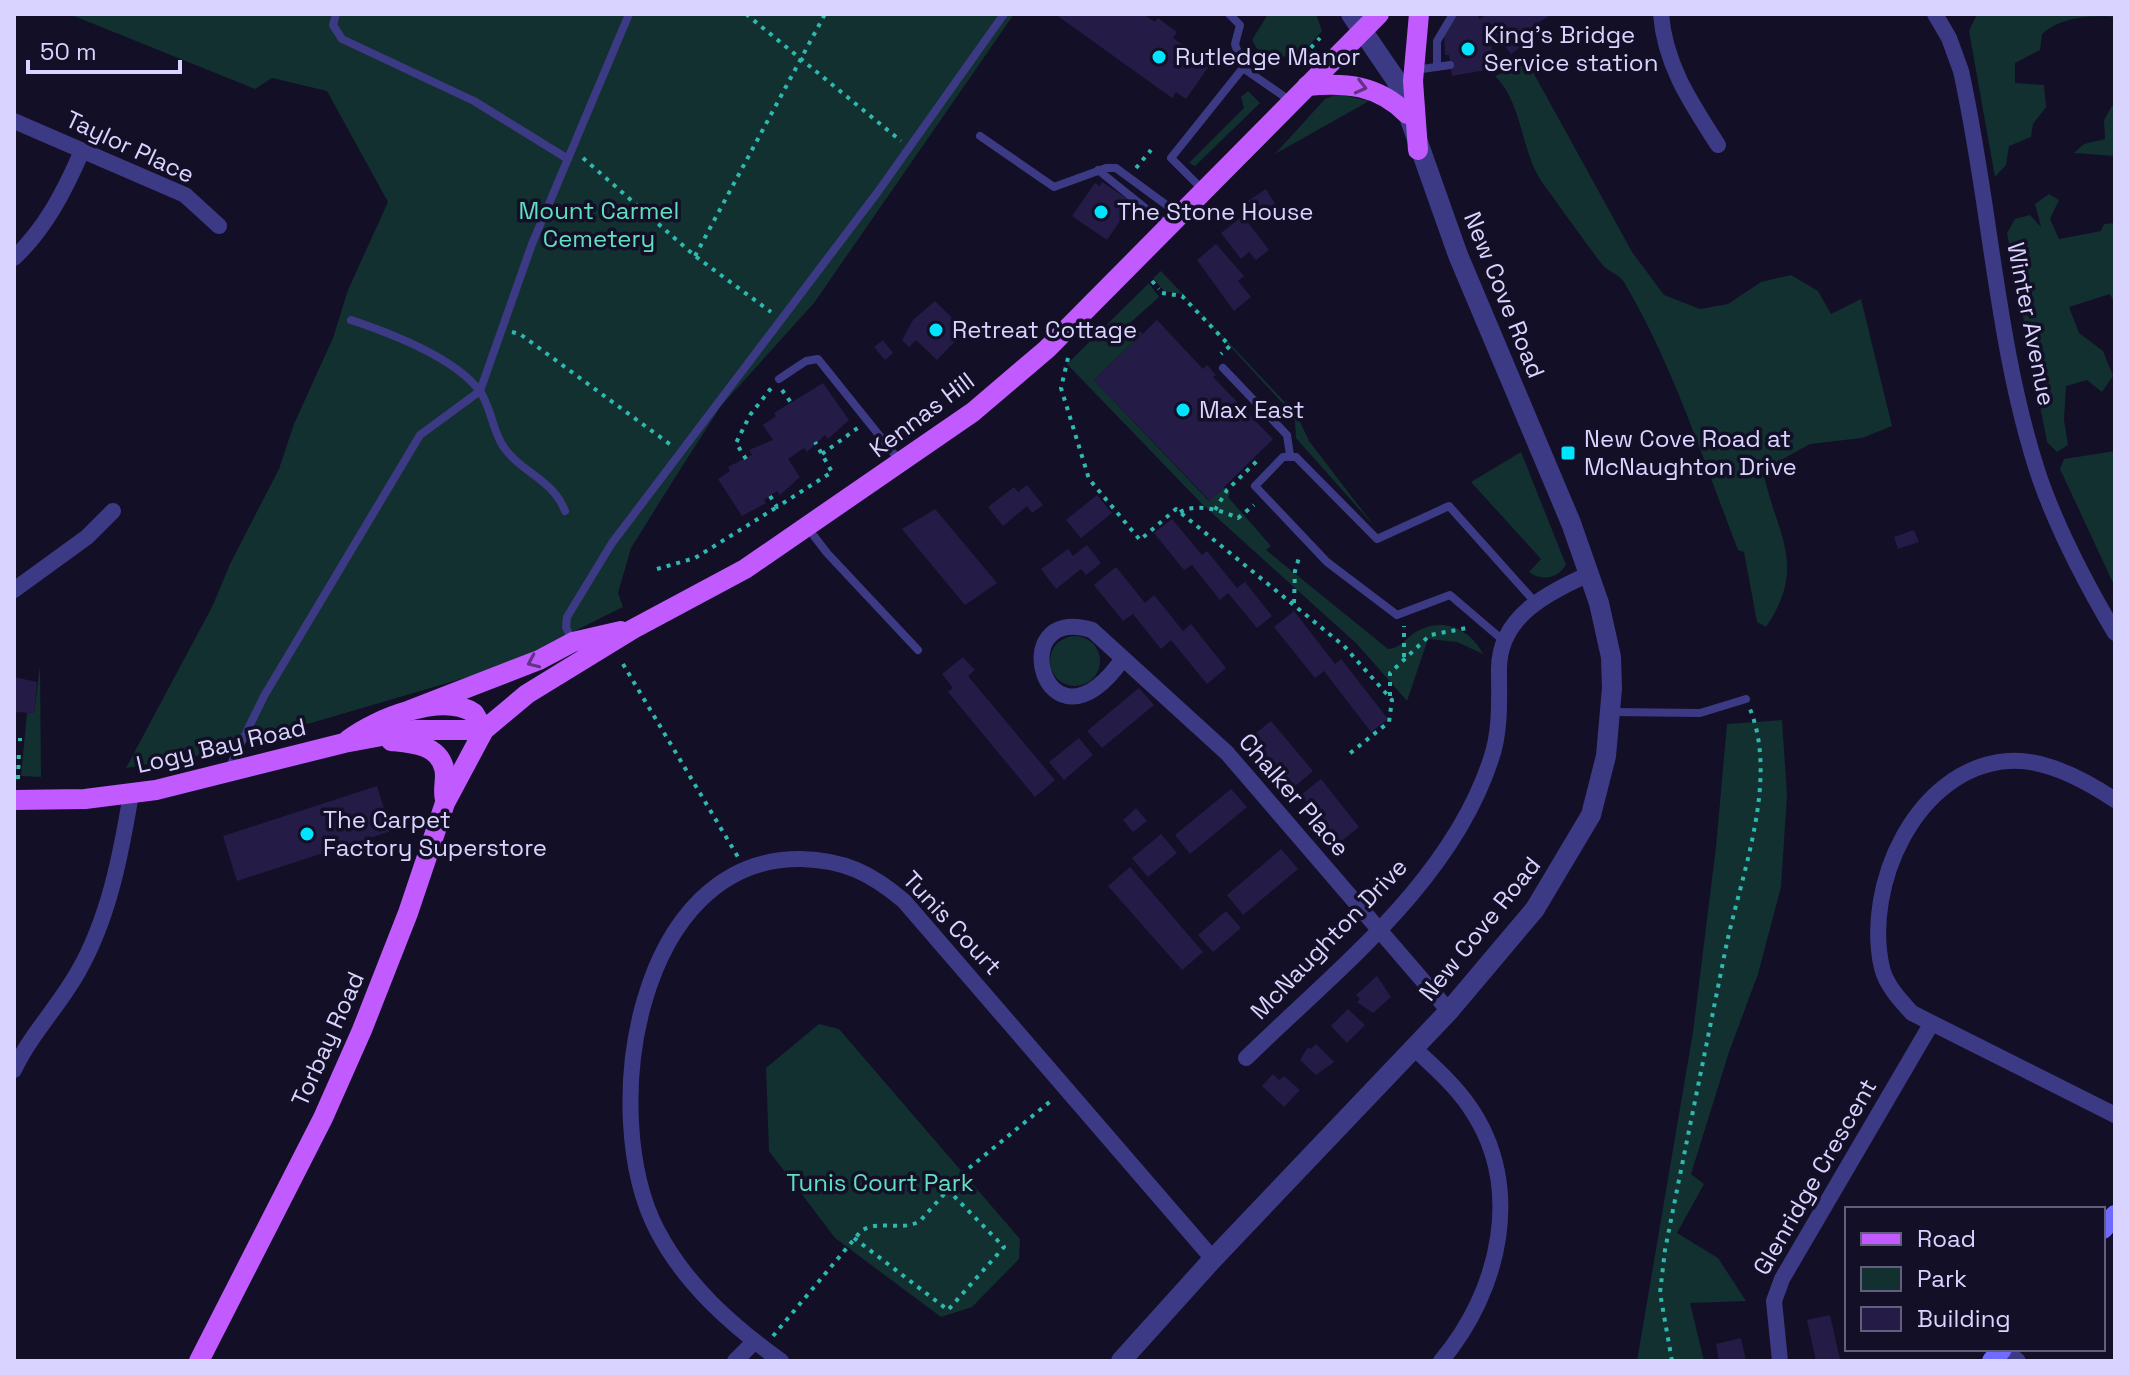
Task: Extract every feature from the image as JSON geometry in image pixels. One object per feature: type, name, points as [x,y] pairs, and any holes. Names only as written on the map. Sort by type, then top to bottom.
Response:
[{"type":"main road","name":"Kennas Hill","points":[[484,730],[527,694],[633,629],[745,569],[902,464],[1022,371],[1292,102],[1357,22],[1379,14]]},
{"type":"main road","points":[[1418,150],[1413,70],[1419,14]]},
{"type":"main road","points":[[1307,86],[1359,86],[1381,93],[1407,114]]},
{"type":"main road","points":[[410,710],[539,660],[573,642],[633,629]]},
{"type":"main road","name":"Logy Bay Road","points":[[344,743],[368,725],[410,710],[455,706],[468,709],[484,730]]},
{"type":"main road","name":"Logy Bay Road","points":[[14,800],[131,794],[227,775],[344,743],[414,730],[484,730]]},
{"type":"main road","name":"Torbay Road","points":[[199,1361],[323,1118],[408,913],[445,803],[484,730]]},
{"type":"main road","points":[[380,737],[417,743],[432,751],[444,767],[445,803]]},
{"type":"street","points":[[1661,14],[1667,52],[1679,84],[1718,145]]},
{"type":"street","name":"Winter Avenue","points":[[1935,14],[1949,38],[1961,71],[2016,391],[2040,478],[2071,553],[2115,633]]},
{"type":"street","name":"New Cove Road","points":[[1121,1361],[1213,1259],[1449,1011],[1535,909],[1579,839],[1600,783],[1611,712],[1611,657],[1606,627],[1589,574],[1418,150],[1396,80],[1357,22]]},
{"type":"street","name":"Taylor Place","points":[[14,121],[185,195],[219,226]]},
{"type":"street","points":[[14,258],[50,214],[82,151]]},
{"type":"street","points":[[14,590],[87,537],[113,511]]},
{"type":"street","name":"McNaughton Drive","points":[[1246,1058],[1378,929],[1427,873],[1475,799],[1492,757],[1498,727],[1499,666],[1505,642],[1516,620],[1535,602],[1589,574]]},
{"type":"street","name":"Chalker Place","points":[[1122,660],[1095,690],[1072,696],[1055,690],[1043,677],[1039,657],[1048,638],[1063,627],[1078,626],[1092,630],[1227,753],[1449,1011]]},
{"type":"street","points":[[2115,800],[2061,771],[2032,762],[2009,760],[1971,770],[1948,784],[1914,818],[1888,874],[1881,906],[1879,938],[1882,970],[1896,995],[1912,1013],[1930,1026],[2115,1115]]},
{"type":"street","points":[[16,1061],[61,1000],[95,939],[118,859],[131,794]]},
{"type":"street","name":"Tunis Court","points":[[781,1361],[713,1306],[681,1269],[657,1230],[641,1193],[628,1113],[629,1071],[636,1030],[666,950],[683,922],[706,896],[746,869],[766,862],[820,859],[847,863],[878,878],[921,920],[1213,1259]]},
{"type":"street","name":"Glenridge Crescent","points":[[1780,1361],[1774,1301],[1782,1279],[1930,1026]]},
{"type":"street","points":[[1414,1048],[1470,1108],[1493,1159],[1499,1189],[1500,1237],[1486,1292],[1441,1361]]},
{"type":"street","points":[[735,1361],[759,1345]]},
{"type":"lane","points":[[336,14],[333,25],[342,39],[474,101],[568,159]]},
{"type":"lane","points":[[227,775],[264,696],[420,435],[480,391],[568,159],[629,14]]},
{"type":"lane","points":[[573,642],[566,627],[567,617],[577,597],[680,452],[909,147],[1004,14]]},
{"type":"lane","points":[[1229,14],[1240,25],[1235,44],[1243,68],[1292,102]]},
{"type":"lane","points":[[1437,67],[1437,41],[1453,14]]},
{"type":"lane","points":[[1413,70],[1450,65]]},
{"type":"lane","points":[[1205,192],[1171,158],[1243,68]]},
{"type":"lane","points":[[980,136],[1054,187],[1098,170],[1116,168],[1129,176],[1175,221]]},
{"type":"lane","points":[[1098,170],[1175,221]]},
{"type":"lane","points":[[351,320],[411,344],[450,366],[480,391],[503,446],[558,495],[565,511]]},
{"type":"lane","points":[[779,379],[806,361],[818,359],[902,464]]},
{"type":"lane","points":[[1223,368],[1287,435],[1290,455]]},
{"type":"lane","points":[[1290,455],[1255,486],[1327,562],[1397,615],[1450,595],[1505,642]]},
{"type":"lane","points":[[1290,455],[1296,457],[1377,539],[1449,506],[1535,602]]},
{"type":"lane","points":[[807,527],[827,553],[918,650]]},
{"type":"lane","points":[[1611,712],[1700,713],[1722,709],[1746,699]]},
{"type":"path","points":[[746,14],[909,147]]},
{"type":"path","points":[[695,256],[825,14]]},
{"type":"path","points":[[1304,55],[1320,38]]},
{"type":"path","points":[[572,149],[695,256],[781,319]]},
{"type":"path","points":[[1129,176],[1151,150]]},
{"type":"path","points":[[1152,281],[1160,291],[1182,296],[1230,346],[1219,356]]},
{"type":"path","points":[[502,330],[520,334],[680,452]]},
{"type":"path","points":[[1068,358],[1061,388],[1089,479],[1140,540],[1176,509],[1344,646],[1394,703],[1389,722],[1349,754]]},
{"type":"path","points":[[746,459],[736,443],[740,431],[779,379]]},
{"type":"path","points":[[822,454],[868,421]]},
{"type":"path","points":[[657,569],[695,558],[832,472],[815,442]]},
{"type":"path","points":[[1215,510],[1227,490],[1259,459]]},
{"type":"path","points":[[770,496],[777,507]]},
{"type":"path","points":[[1180,512],[1186,508],[1215,510],[1240,517],[1264,496]]},
{"type":"path","points":[[1294,603],[1295,571],[1305,539]]},
{"type":"path","points":[[1403,613],[1403,659]]},
{"type":"path","points":[[1390,698],[1390,673],[1430,635],[1484,624]]},
{"type":"path","points":[[623,664],[746,869]]},
{"type":"path","points":[[1672,1361],[1660,1293],[1665,1250],[1756,812],[1760,737],[1746,699]]},
{"type":"path","points":[[18,779],[19,749]]},
{"type":"path","points":[[759,1345],[868,1226],[912,1226],[963,1173],[1066,1089]]},
{"type":"path","points":[[854,1238],[948,1310],[1004,1247],[949,1191]]},
{"type":"green space","name":"Mount Carmel Cemetery","points":[[69,14],[1014,14],[814,303],[721,406],[631,548],[618,593],[623,607],[502,667],[202,755],[126,768],[213,605],[230,564],[279,469],[294,424],[333,338],[348,290],[388,202],[327,91],[272,78],[255,89]]},
{"type":"green space","points":[[1268,14],[1316,14],[1322,31],[1301,55],[1287,54],[1276,64],[1266,64],[1252,40]]},
{"type":"green space","points":[[2115,14],[2115,17],[2086,17],[2058,24],[2042,34],[2040,50],[2015,63],[2015,83],[2044,85],[2046,107],[2033,124],[2031,137],[2009,146],[2006,165],[1995,177],[1969,31],[1976,16]]},
{"type":"green space","points":[[1528,63],[1632,252],[1664,295],[1700,309],[1728,304],[1761,282],[1791,275],[1818,291],[1831,314],[1861,299],[1892,426],[1862,438],[1810,444],[1763,470],[1781,531],[1787,566],[1779,605],[1766,627],[1757,622],[1744,552],[1738,550],[1658,346],[1624,282],[1601,263],[1536,172],[1512,101],[1495,76]]},
{"type":"green space","points":[[1248,91],[1260,103],[1195,166],[1189,163],[1244,108],[1241,97]]},
{"type":"green space","points":[[1338,94],[1369,101],[1275,154],[1325,99]]},
{"type":"green space","points":[[2115,101],[2115,156],[2074,153],[2084,144],[2105,139],[2104,120]]},
{"type":"green space","points":[[2049,194],[2059,200],[2050,219],[2059,239],[2101,231],[2104,224],[2115,223],[2115,304],[2110,294],[2069,307],[2079,333],[2103,351],[2113,376],[2102,392],[2087,380],[2066,386],[2064,420],[2068,445],[2057,452],[2047,442],[2007,233],[2015,219],[2030,215],[2041,227],[2035,204]]},
{"type":"green space","points":[[1161,271],[1297,415],[1309,441],[1375,527],[1296,438],[1295,421],[1288,409],[1182,294],[1164,291],[1153,278]]},
{"type":"green space","points":[[1149,283],[1159,297],[1131,322],[1142,334],[1094,380],[1209,501],[1224,487],[1230,493],[1228,497],[1271,546],[1266,550],[1388,649],[1398,646],[1419,630],[1440,625],[1450,626],[1469,636],[1483,654],[1457,642],[1428,639],[1407,701],[1357,644],[1202,504],[1067,364]]},
{"type":"green space","points":[[2115,451],[2115,587],[2060,469],[2064,459]]},
{"type":"green space","points":[[1521,452],[1566,565],[1559,573],[1549,577],[1539,577],[1529,572],[1541,559],[1471,482]]},
{"type":"green space","points":[[1075,636],[1093,643],[1100,661],[1093,679],[1075,686],[1057,679],[1050,661],[1057,643]]},
{"type":"green space","points":[[40,666],[41,777],[21,776],[27,713],[34,713]]},
{"type":"green space","points":[[1782,720],[1787,795],[1781,887],[1758,974],[1729,1052],[1691,1174],[1704,1184],[1677,1233],[1718,1258],[1746,1301],[1690,1303],[1704,1361],[1637,1361],[1693,1032],[1716,847],[1727,724]]},
{"type":"green space","name":"Tunis Court Park","points":[[819,1024],[839,1029],[1020,1239],[1019,1259],[972,1307],[941,1317],[835,1238],[769,1151],[766,1068]]},
{"type":"building","name":"Rutledge Manor","points":[[1055,14],[1143,14],[1155,22],[1158,18],[1177,32],[1173,38],[1194,53],[1197,50],[1204,55],[1200,60],[1209,66],[1186,99],[1176,92],[1172,98]]},
{"type":"building","name":"King's Bridge Service station","points":[[1458,14],[1476,14],[1480,19],[1487,14],[1552,14],[1532,27],[1537,35],[1511,54],[1499,39],[1491,44],[1496,68],[1452,76],[1449,55],[1445,55],[1444,33]]},
{"type":"building","name":"The Stone House","points":[[1102,182],[1128,199],[1124,205],[1129,208],[1107,240],[1072,216],[1095,183],[1100,186]]},
{"type":"building","points":[[1266,189],[1280,212],[1262,223],[1248,201]]},
{"type":"building","points":[[1243,216],[1269,250],[1256,260],[1249,252],[1241,259],[1221,233]]},
{"type":"building","points":[[1216,244],[1244,276],[1238,281],[1251,297],[1234,311],[1197,260]]},
{"type":"building","name":"Retreat Cottage","points":[[935,301],[965,331],[937,360],[916,340],[909,347],[902,340],[913,320]]},
{"type":"building","name":"Max East","points":[[1157,320],[1203,369],[1207,365],[1216,375],[1213,377],[1273,439],[1210,501],[1094,380]]},
{"type":"building","points":[[883,340],[893,353],[885,360],[874,347]]},
{"type":"building","points":[[823,383],[849,420],[828,439],[825,435],[807,452],[804,448],[788,459],[800,477],[780,495],[777,491],[764,500],[766,503],[742,516],[718,479],[730,471],[728,467],[752,455],[749,450],[773,440],[763,425],[776,416],[774,413]]},
{"type":"building","points":[[1027,485],[1043,505],[1032,513],[1027,506],[1003,526],[988,507],[1014,487],[1018,492]]},
{"type":"building","points":[[1097,495],[1112,513],[1081,538],[1066,520]]},
{"type":"building","points":[[935,509],[997,583],[965,605],[902,529]]},
{"type":"building","points":[[1172,519],[1202,555],[1207,551],[1237,588],[1245,582],[1272,616],[1257,628],[1228,593],[1220,600],[1192,565],[1184,570],[1154,533]]},
{"type":"building","points":[[1914,530],[1919,542],[1898,549],[1894,537]]},
{"type":"building","points":[[1087,545],[1101,563],[1086,575],[1081,569],[1056,589],[1041,569],[1068,549],[1073,556]]},
{"type":"building","points":[[1116,567],[1145,603],[1154,595],[1183,631],[1191,624],[1226,668],[1207,684],[1171,640],[1161,649],[1133,614],[1123,621],[1094,585]]},
{"type":"building","points":[[1294,611],[1335,664],[1341,659],[1388,719],[1371,732],[1324,671],[1315,678],[1274,627]]},
{"type":"building","points":[[963,657],[975,670],[968,676],[1055,780],[1035,797],[948,692],[953,688],[942,674]]},
{"type":"building","points":[[14,677],[37,682],[34,713],[14,712]]},
{"type":"building","points":[[1139,688],[1154,705],[1102,748],[1087,731]]},
{"type":"building","points":[[1271,721],[1313,771],[1293,788],[1251,737]]},
{"type":"building","points":[[1079,738],[1093,755],[1064,780],[1049,762]]},
{"type":"building","points":[[1321,779],[1359,827],[1339,843],[1301,795]]},
{"type":"building","name":"The Carpet Factory Superstore","points":[[377,786],[391,831],[237,881],[223,836]]},
{"type":"building","points":[[1231,789],[1247,807],[1190,854],[1175,835]]},
{"type":"building","points":[[1136,808],[1147,821],[1133,832],[1123,820]]},
{"type":"building","points":[[1161,834],[1177,853],[1148,877],[1132,858]]},
{"type":"building","points":[[1281,849],[1298,869],[1243,915],[1227,895]]},
{"type":"building","points":[[1130,867],[1203,952],[1182,970],[1108,886]]},
{"type":"building","points":[[1226,911],[1241,928],[1213,952],[1198,935]]},
{"type":"building","points":[[1377,976],[1391,997],[1373,1013],[1357,1002],[1360,999],[1356,995]]},
{"type":"building","points":[[1348,1009],[1365,1025],[1347,1043],[1331,1026]]},
{"type":"building","points":[[1316,1044],[1334,1062],[1316,1075],[1300,1060],[1308,1047],[1311,1049]]},
{"type":"building","points":[[1273,1074],[1279,1080],[1284,1076],[1300,1090],[1284,1107],[1262,1086]]},
{"type":"building","points":[[1830,1315],[1840,1359],[1816,1361],[1807,1320]]},
{"type":"building","points":[[1741,1338],[1746,1361],[1719,1361],[1716,1344]]},
{"type":"place","name":"King's Bridge Service station","points":[[1468,49]]},
{"type":"place","name":"Rutledge Manor","points":[[1159,57]]},
{"type":"place","name":"The Stone House","points":[[1101,212]]},
{"type":"place","name":"Retreat Cottage","points":[[936,330]]},
{"type":"place","name":"Max East","points":[[1183,410]]},
{"type":"place","name":"New Cove Road at McNaughton Drive","points":[[1568,453]]},
{"type":"place","name":"The Carpet Factory Superstore","points":[[307,834]]}]
